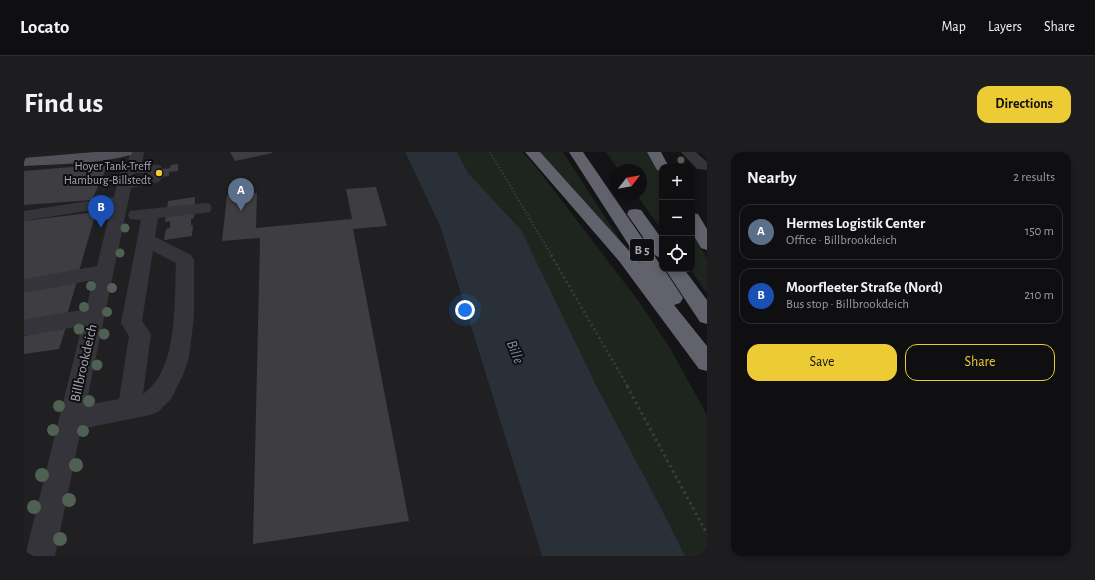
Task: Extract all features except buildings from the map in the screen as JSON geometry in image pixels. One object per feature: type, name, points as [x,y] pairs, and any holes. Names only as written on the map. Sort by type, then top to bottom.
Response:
[{"type":"highway","points":[[532,152],[625,257],[707,362]]},
{"type":"highway","name":"B 5","points":[[576,152],[707,349]]},
{"type":"highway","points":[[591,152],[611,180]]},
{"type":"highway","points":[[654,152],[660,164]]},
{"type":"highway","name":"B 5","points":[[625,200],[659,248]]},
{"type":"highway","points":[[695,223],[707,244]]},
{"type":"highway","points":[[676,272],[707,316]]},
{"type":"main road","points":[[24,155],[60,152]]},
{"type":"main road","points":[[24,162],[99,156],[126,173]]},
{"type":"street","points":[[688,152],[702,166],[707,166]]},
{"type":"street","points":[[24,216],[126,173],[151,213],[131,323],[140,334],[139,406]]},
{"type":"street","name":"Billbrookdeich","points":[[40,556],[126,173]]},
{"type":"street","points":[[151,213],[204,208]]},
{"type":"street","points":[[139,406],[161,394],[180,353],[185,260],[146,239]]},
{"type":"street","points":[[24,286],[105,271]]},
{"type":"street","points":[[24,328],[95,316]]},
{"type":"street","points":[[71,420],[176,398]]},
{"type":"path","points":[[490,152],[560,267],[661,446],[707,534]]},
{"type":"shaded area","points":[[24,152],[405,152],[440,226],[542,556],[24,556]]},
{"type":"shaded area","points":[[457,152],[523,152],[640,303],[670,348],[707,415],[707,556],[685,556],[594,381],[482,190],[468,173]]},
{"type":"shaded area","points":[[539,152],[563,152],[631,257]]},
{"type":"shaded area","points":[[606,152],[648,152],[659,171],[659,226],[640,200],[647,200],[647,164],[615,164]]},
{"type":"shaded area","points":[[695,237],[707,259],[707,293],[692,272],[695,272]]},
{"type":"water","name":"Bille","points":[[405,152],[457,152],[468,173],[521,230],[594,381],[685,556],[542,556],[440,226]]},
{"type":"place","name":"Hoyer Tank-Treff Hamburg-Billstedt","points":[[159,173]]},
{"type":"place","name":"Hermes Logistik Center","points":[[241,211]]},
{"type":"place","name":"Moorfleeter Straße (Nord)","points":[[101,228]]}]
